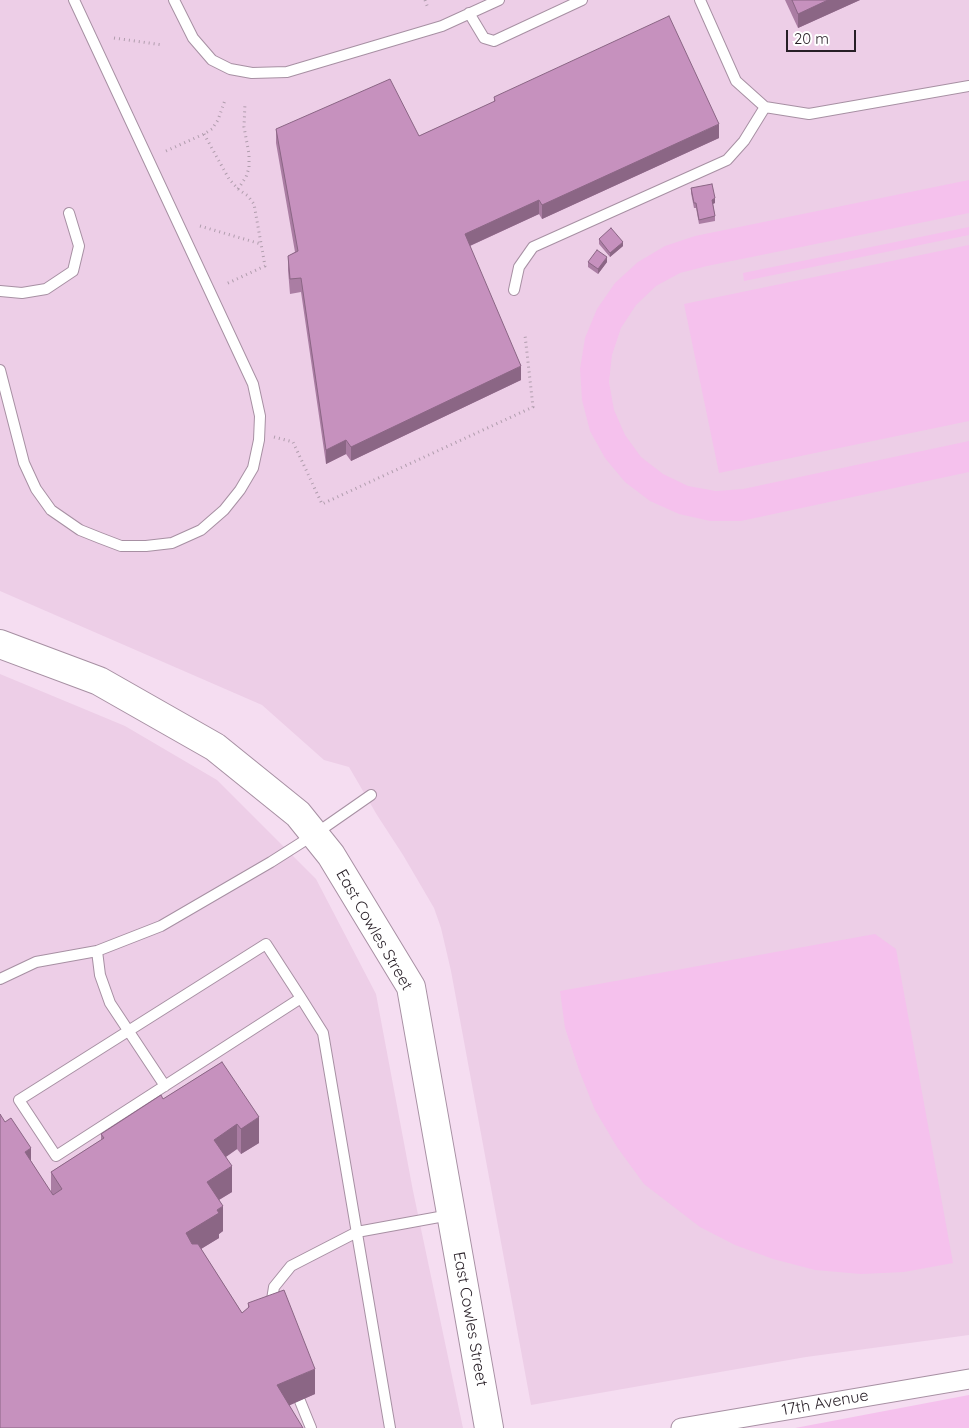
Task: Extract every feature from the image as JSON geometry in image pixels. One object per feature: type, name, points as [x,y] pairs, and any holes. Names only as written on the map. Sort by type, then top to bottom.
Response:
[{"type":"street","name":"East Cowles Street","points":[[0,644],[99,681],[215,747],[298,814],[330,855],[410,987],[489,1428]]},
{"type":"street","name":"17th Avenue","points":[[681,1428],[969,1379]]},
{"type":"lane","points":[[0,370],[24,463],[36,489],[51,510],[80,530],[100,538],[121,546],[146,546],[172,543],[201,530],[224,510],[240,490],[253,468],[259,440],[260,416],[253,384],[74,0]]},
{"type":"lane","points":[[174,0],[193,38],[212,60],[230,69],[252,73],[287,72],[442,26],[499,0]]},
{"type":"lane","points":[[469,13],[484,38],[494,41],[582,0]]},
{"type":"lane","points":[[700,0],[736,81],[766,107],[809,114],[969,86]]},
{"type":"lane","points":[[514,290],[519,267],[533,247],[727,160],[744,141],[766,107]]},
{"type":"lane","points":[[0,291],[22,293],[46,289],[73,271],[79,246],[69,213]]},
{"type":"lane","points":[[0,979],[36,962],[97,951],[160,926],[271,862],[371,795]]},
{"type":"lane","points":[[301,998],[56,1156],[19,1100],[266,944],[301,998],[323,1033],[390,1428]]},
{"type":"lane","points":[[97,951],[100,975],[110,1002],[165,1086]]},
{"type":"lane","points":[[270,1313],[274,1287],[291,1266],[357,1232],[451,1214]]},
{"type":"lane","points":[[300,1401],[312,1428]]},
{"type":"path","points":[[425,0],[428,8]]},
{"type":"path","points":[[114,38],[163,45]]},
{"type":"path","points":[[166,151],[204,134],[216,125],[225,100]]},
{"type":"path","points":[[238,189],[249,168],[249,154],[244,126],[245,103]]},
{"type":"path","points":[[204,134],[223,169],[238,189],[248,196],[254,204],[265,266],[226,284]]},
{"type":"path","points":[[200,226],[261,244]]},
{"type":"path","points":[[274,437],[293,442],[322,504],[533,407],[525,335]]},
{"type":"shaded area","points":[[0,0],[969,0],[969,1335],[806,1357],[531,1405],[451,971],[441,928],[434,908],[349,767],[324,760],[262,705],[0,591]]},
{"type":"shaded area","points":[[969,180],[969,213],[707,266],[680,273],[656,286],[636,305],[621,328],[612,355],[609,382],[614,410],[625,435],[641,457],[663,474],[688,486],[716,491],[743,489],[969,441],[969,472],[741,521],[710,521],[679,514],[650,501],[625,482],[605,458],[590,431],[582,400],[580,369],[585,338],[597,309],[615,283],[638,262],[665,246],[695,236]]},
{"type":"shaded area","points":[[969,227],[969,235],[744,281],[743,273]]},
{"type":"shaded area","points":[[969,245],[969,421],[719,473],[684,304]]},
{"type":"shaded area","points":[[0,674],[125,726],[217,780],[316,879],[376,994],[413,1191],[463,1428],[0,1428]]},
{"type":"shaded area","points":[[875,934],[896,949],[953,1263],[904,1272],[861,1274],[815,1270],[773,1259],[735,1245],[700,1227],[644,1184],[617,1147],[595,1110],[565,1028],[560,991]]},
{"type":"shaded area","points":[[969,1395],[969,1428],[795,1428]]},
{"type":"building","points":[[792,0],[828,0],[798,14]]},
{"type":"building","points":[[669,16],[719,124],[542,205],[539,200],[465,234],[521,366],[351,447],[346,440],[326,450],[301,278],[290,279],[288,256],[298,251],[276,129],[390,79],[419,136],[495,101],[494,97]]},
{"type":"building","points":[[712,184],[715,198],[712,200],[715,216],[699,220],[691,188]]},
{"type":"building","points":[[611,228],[623,242],[610,253],[599,239]]},
{"type":"building","points":[[597,250],[607,257],[598,269],[588,262]]},
{"type":"building","points":[[222,1062],[259,1117],[241,1129],[237,1124],[214,1140],[232,1166],[207,1182],[223,1206],[217,1210],[219,1213],[186,1233],[192,1244],[198,1244],[242,1313],[249,1307],[248,1303],[284,1290],[315,1369],[277,1385],[303,1428],[0,1428],[0,1114],[5,1122],[11,1118],[31,1148],[25,1152],[53,1195],[62,1189],[51,1172],[104,1138],[101,1134],[161,1095],[163,1099]]}]
